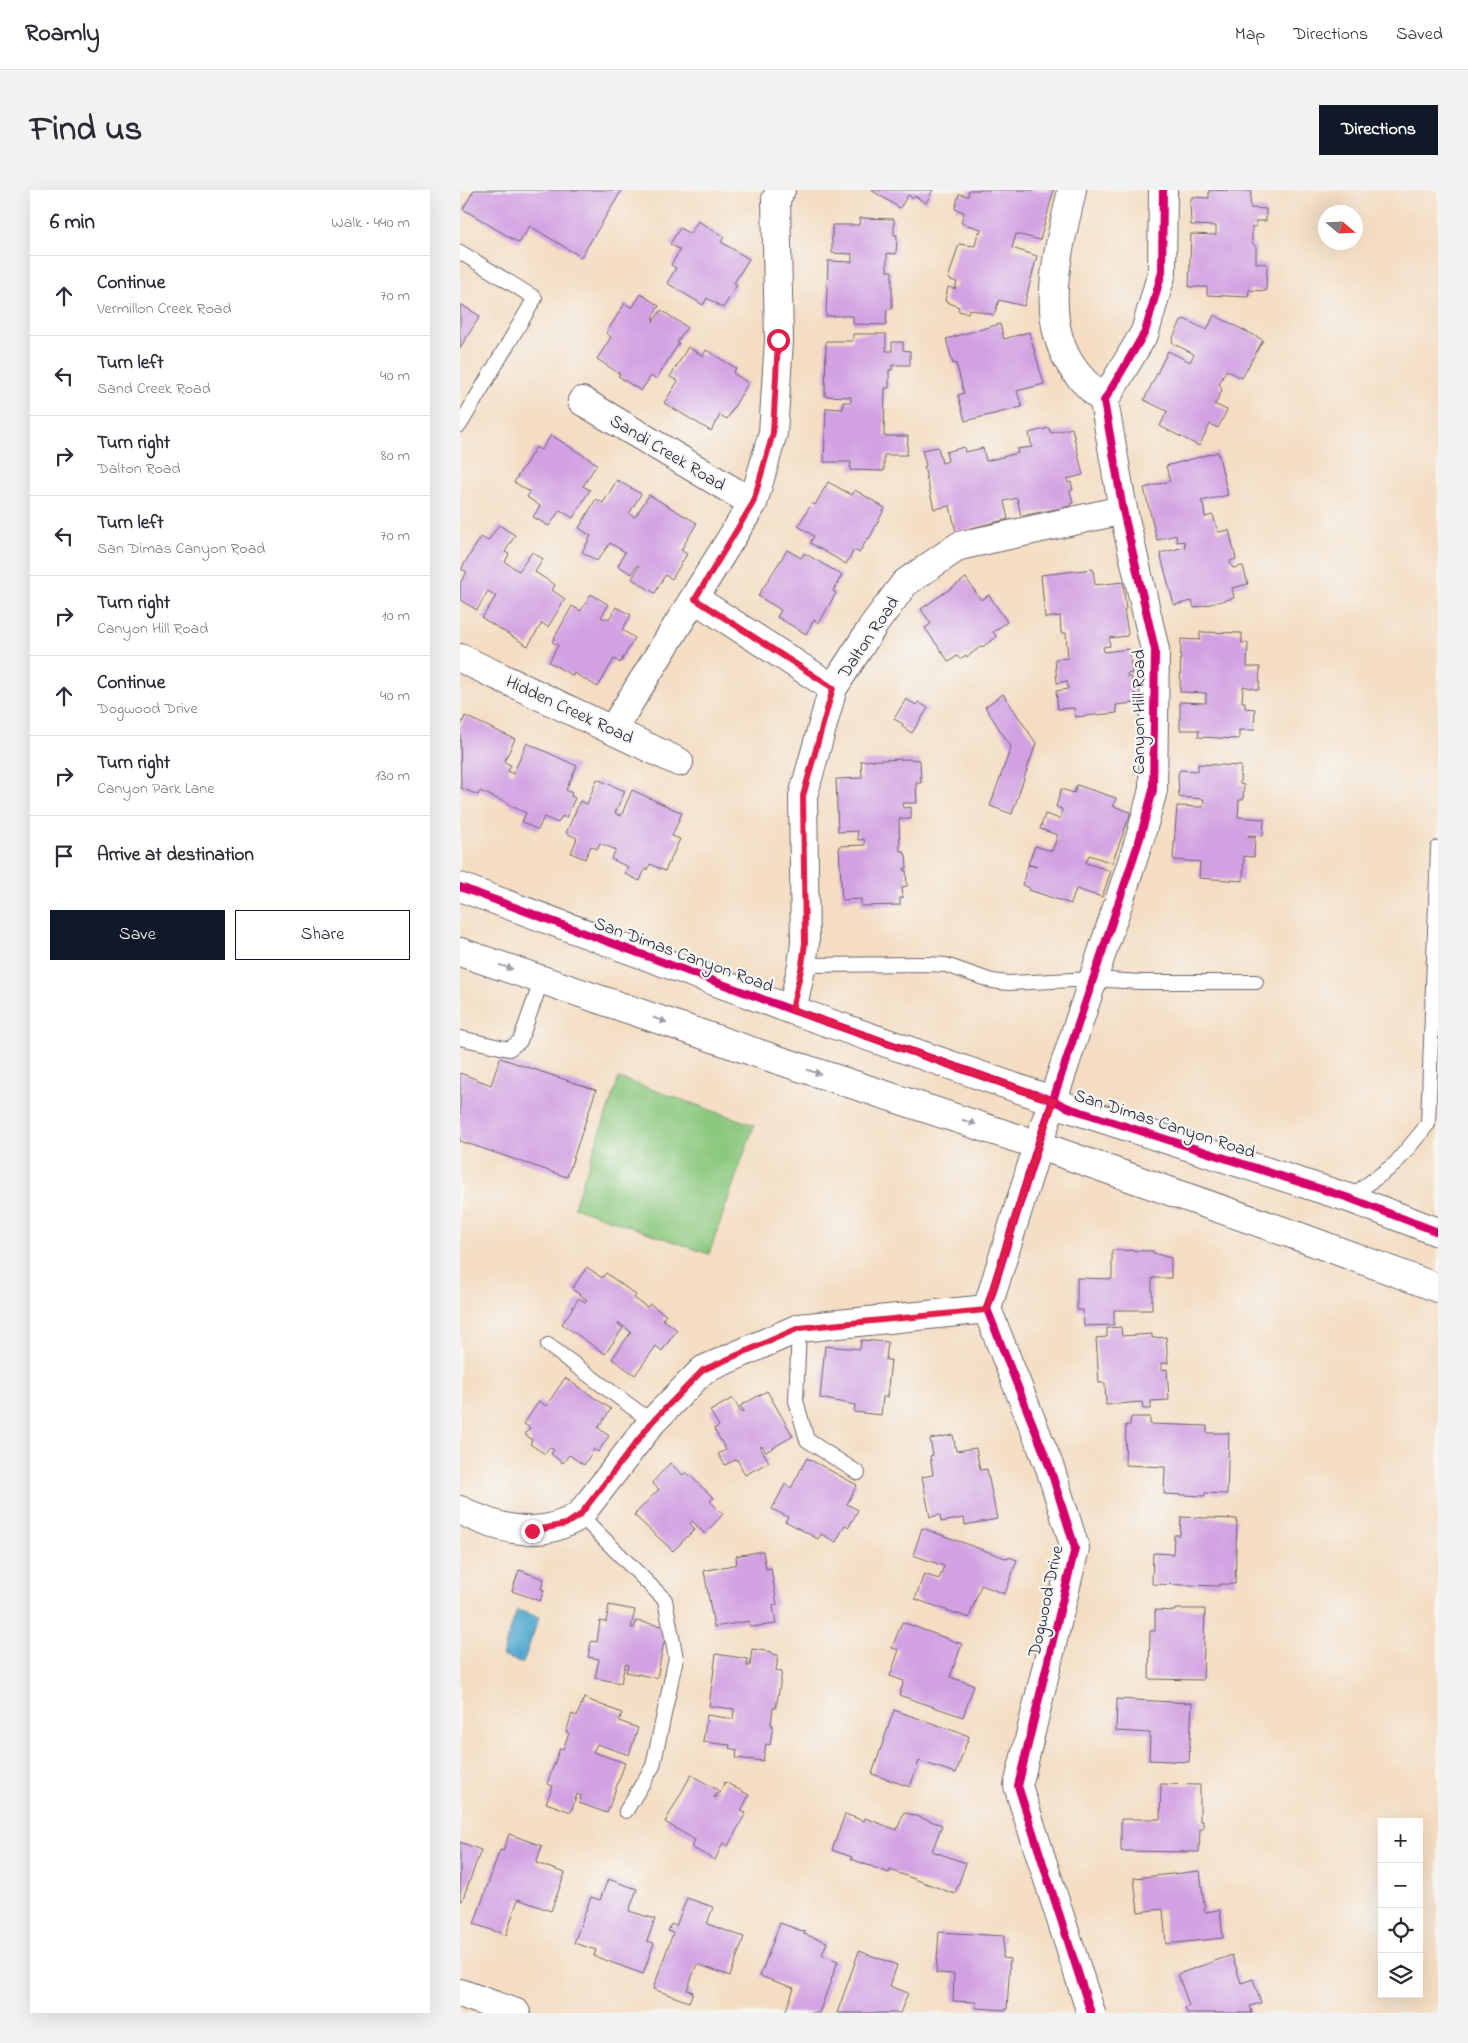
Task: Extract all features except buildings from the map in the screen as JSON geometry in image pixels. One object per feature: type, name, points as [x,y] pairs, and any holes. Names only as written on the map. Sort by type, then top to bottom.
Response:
[{"type":"street","points":[[1072,190],[1053,278],[1057,336],[1074,371],[1104,401],[1145,332],[1150,315],[1162,272],[1163,190]]},
{"type":"street","points":[[613,729],[753,503],[773,433],[778,340],[773,193]]},
{"type":"street","name":"Sandi Creek Road","points":[[582,401],[753,503]]},
{"type":"street","name":"Canyon Hill Road","points":[[1038,1145],[1140,838],[1152,790],[1155,650],[1123,510],[1104,401]]},
{"type":"street","name":"Dalton Road","points":[[792,1010],[805,943],[803,796],[833,688],[875,624],[905,583],[959,546],[1123,510]]},
{"type":"street","points":[[695,599],[833,688]]},
{"type":"street","name":"Hidden Creek Road","points":[[460,658],[679,762]]},
{"type":"street","name":"San Dimas Canyon Road","points":[[460,887],[792,1010],[1054,1101],[1069,1108],[1349,1198],[1438,1232]]},
{"type":"street","points":[[460,952],[769,1058],[1038,1145],[1303,1238],[1438,1288]]},
{"type":"street","points":[[461,1512],[502,1528],[532,1531],[566,1524],[580,1515],[652,1422],[703,1370],[799,1328],[986,1310],[1038,1145]]},
{"type":"street","name":"Dogwood Drive","points":[[986,1310],[1050,1468],[1075,1548],[1018,1786],[1091,2013]]},
{"type":"street","points":[[460,1993],[516,2013]]},
{"type":"lane","points":[[460,252],[535,298],[460,425]]},
{"type":"lane","points":[[1349,1198],[1395,1164],[1428,1124],[1438,848]]},
{"type":"lane","points":[[802,965],[946,965],[992,981],[1008,983],[1094,979],[1140,982],[1256,982]]},
{"type":"lane","points":[[460,1038],[509,1049],[520,1041],[542,979]]},
{"type":"lane","points":[[799,1328],[796,1401],[807,1440],[858,1473]]},
{"type":"lane","points":[[548,1345],[652,1422]]},
{"type":"lane","points":[[580,1515],[665,1600],[676,1658],[653,1766],[626,1810]]},
{"type":"green space","points":[[619,1078],[754,1125],[709,1254],[574,1207]]},
{"type":"water","points":[[517,1610],[539,1617],[523,1663],[502,1656]]},
{"type":"cycle path","points":[[1091,2013],[1018,1786],[1075,1548],[1050,1468],[987,1309],[1038,1145],[1140,838],[1153,790],[1155,650],[1123,510],[1104,401],[1145,332],[1162,272],[1163,190]]},
{"type":"cycle path","points":[[460,887],[792,1010],[1054,1101],[1069,1108],[1349,1198],[1438,1232]]},
{"type":"route","points":[[532,1531],[566,1524],[580,1515],[652,1422],[703,1370],[799,1328],[986,1310],[1038,1145],[1054,1101],[792,1010],[805,943],[803,796],[833,688],[695,599],[753,503],[773,433],[778,340]]}]
